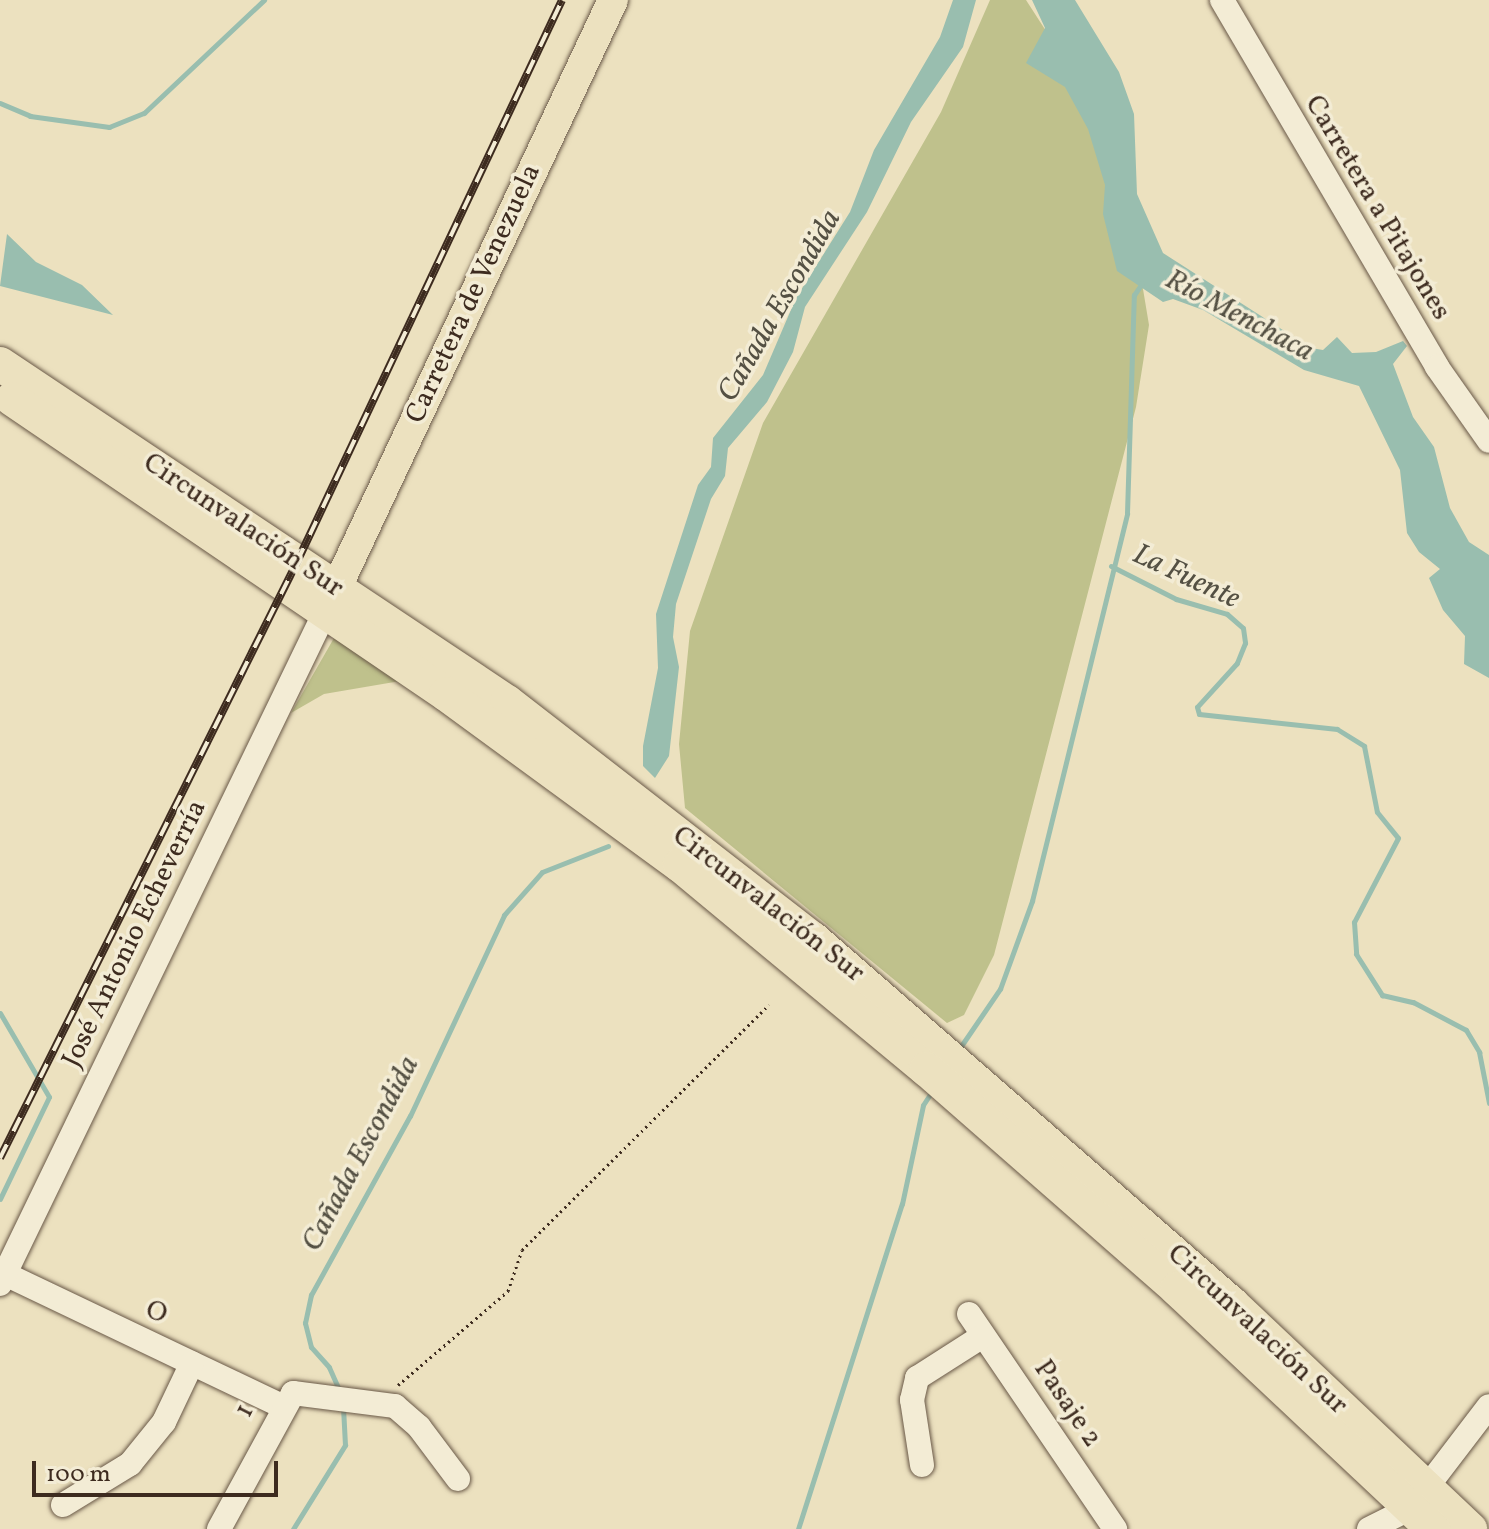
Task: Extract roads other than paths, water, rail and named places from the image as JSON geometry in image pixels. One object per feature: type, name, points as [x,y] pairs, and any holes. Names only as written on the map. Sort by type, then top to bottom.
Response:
[{"type":"highway","name":"Circunvalación Sur","points":[[0,364],[330,600],[945,1068],[1232,1304],[1424,1509],[1470,1529]]},
{"type":"highway","name":"Circunvalación Sur","points":[[0,391],[330,600]]},
{"type":"main road","name":"Carretera de Venezuela","points":[[330,600],[613,0]]},
{"type":"street","name":"Carretera a Pitajones","points":[[1222,0],[1421,341],[1489,441]]},
{"type":"street","name":"José Antonio Echeverría","points":[[2,1279],[330,600]]},
{"type":"street","name":"O","points":[[2,1279],[282,1406]]},
{"type":"street","name":"Pasaje 2","points":[[969,1314],[981,1337],[1110,1527]]},
{"type":"street","points":[[922,1465],[912,1390],[917,1378],[981,1337]]},
{"type":"street","points":[[63,1505],[130,1464],[164,1422],[192,1363]]},
{"type":"street","points":[[282,1406],[293,1393],[304,1390],[379,1400],[419,1427],[458,1479]]},
{"type":"street","name":"1","points":[[219,1529],[282,1406]]},
{"type":"street","points":[[1369,1529],[1424,1509],[1439,1466],[1489,1406]]},
{"type":"water","points":[[953,0],[976,0],[963,47],[911,122],[867,212],[805,307],[793,352],[767,402],[728,448],[725,476],[711,499],[676,604],[673,637],[679,667],[669,756],[655,778],[643,766],[643,746],[658,668],[656,614],[698,485],[711,467],[713,438],[763,375],[796,298],[850,212],[874,150],[940,37]]},
{"type":"water","name":"Río Menchaca","points":[[1032,0],[1075,0],[1119,72],[1134,114],[1137,194],[1163,253],[1311,348],[1323,350],[1337,337],[1352,353],[1376,352],[1403,341],[1407,346],[1393,364],[1413,417],[1434,447],[1450,508],[1469,542],[1489,555],[1489,678],[1464,664],[1465,636],[1443,610],[1429,578],[1440,569],[1419,552],[1407,533],[1400,470],[1359,386],[1304,370],[1203,310],[1173,299],[1163,302],[1117,271],[1103,214],[1105,185],[1088,129],[1065,87],[1026,63],[1045,28]]},
{"type":"water","points":[[7,234],[36,262],[82,285],[113,315],[0,286]]},
{"type":"waterway","points":[[0,103],[30,116],[109,127],[144,113],[264,0]]},
{"type":"waterway","points":[[959,1049],[1000,989],[1032,901],[1127,513],[1134,295],[1142,283]]},
{"type":"waterway","name":"La Fuente","points":[[1111,566],[1176,599],[1227,614],[1243,628],[1245,643],[1237,663],[1197,707],[1199,714],[1337,729],[1364,746],[1377,812],[1398,838],[1354,922],[1356,954],[1382,995],[1413,1002],[1466,1030],[1479,1052],[1489,1103]]},
{"type":"waterway","name":"Cañada Escondida","points":[[340,1392],[329,1367],[311,1347],[305,1323],[311,1295],[410,1116],[504,915],[542,872],[608,846]]},
{"type":"waterway","points":[[0,1013],[49,1097],[0,1199]]},
{"type":"waterway","points":[[798,1529],[902,1204],[923,1105],[932,1091]]},
{"type":"waterway","name":"Cañada Escondida","points":[[293,1529],[345,1445],[343,1406]]},
{"type":"railway","points":[[0,1158],[297,562],[562,0]]}]
